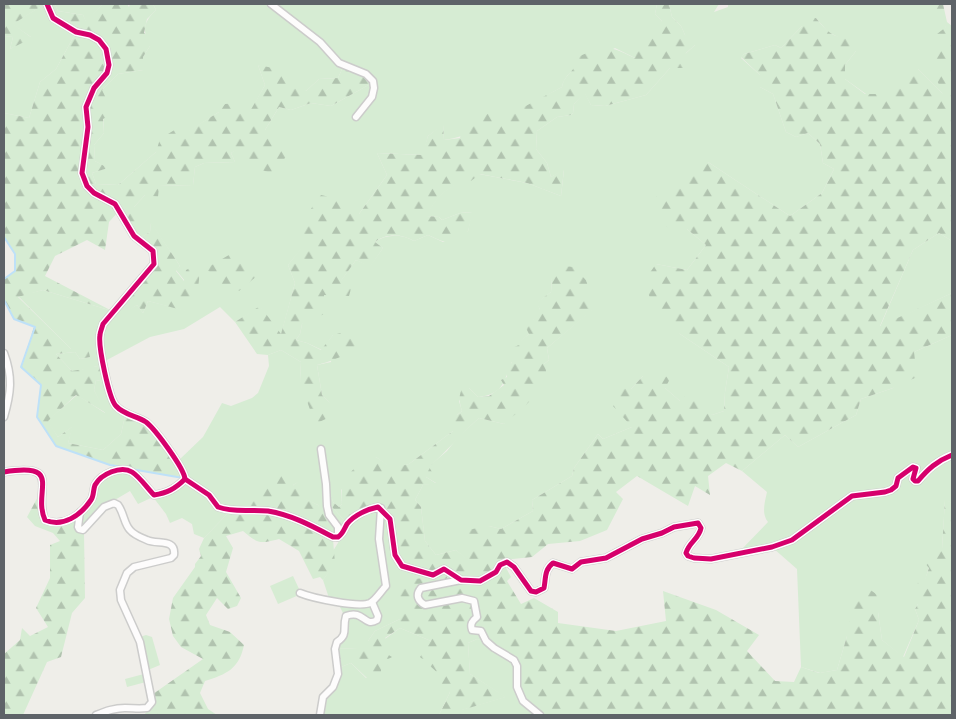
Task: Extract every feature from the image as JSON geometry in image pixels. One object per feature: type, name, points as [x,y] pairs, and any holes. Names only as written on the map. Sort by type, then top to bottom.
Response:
[{"type":"street","points":[[47,4],[53,18],[76,32],[90,35],[100,40],[106,49],[109,65],[107,73],[94,88],[86,107],[88,127],[82,172],[87,186],[94,193],[115,204],[134,236],[153,251],[154,256],[154,264],[103,324],[100,335],[100,348],[114,405],[124,413],[148,423],[173,454],[183,470],[185,479],[209,495],[218,507],[241,512],[269,511],[301,520],[333,537],[338,537],[344,532],[348,524],[362,513],[378,506],[390,519],[395,555],[402,566],[433,575],[444,569],[462,580]]},
{"type":"street","points":[[270,4],[320,42],[339,63],[366,74],[373,81],[372,97],[356,117]]},
{"type":"street","points":[[4,353],[11,376],[10,391],[4,417]]},
{"type":"street","points":[[321,449],[327,506],[329,515],[338,527],[338,537]]},
{"type":"street","points":[[540,715],[523,701],[517,688],[517,666],[514,660],[486,641],[481,631],[472,630],[472,621],[476,617],[474,601],[462,598],[425,605],[418,599],[417,595],[421,588],[462,580],[480,581],[496,572],[500,564],[507,562],[514,566],[531,591],[536,592],[544,588],[546,572],[553,563],[572,569],[582,562],[606,558],[642,539],[688,524],[698,523],[701,528],[698,538],[690,543],[686,553],[694,558],[710,559],[772,546],[792,540],[852,496],[891,490],[896,486],[898,478],[913,467],[916,468],[913,478],[915,481],[918,481],[932,466],[942,459],[952,456]]},
{"type":"street","points":[[4,472],[27,469],[38,474],[42,479],[44,491],[42,512],[46,520],[54,524],[64,522],[80,512],[92,499],[95,485],[110,473],[120,470],[132,472],[154,495],[174,489],[185,479]]},
{"type":"street","points":[[80,512],[78,527],[83,530],[104,507],[114,503],[118,505],[130,531],[150,542],[168,543],[175,549],[174,554],[170,558],[134,567],[127,573],[120,590],[120,600],[140,642],[152,702],[147,708],[109,709],[96,715]]},
{"type":"street","points":[[300,593],[313,598],[364,605],[372,602],[386,586],[379,538],[381,508]]},
{"type":"street","points":[[320,715],[323,697],[333,687],[338,674],[335,649],[337,642],[343,638],[345,632],[344,622],[346,616],[358,615],[368,622],[378,620],[372,602]]},
{"type":"green space","points":[[4,4],[45,4],[13,24],[32,38],[10,49],[13,37],[4,36]]},
{"type":"green space","points":[[45,4],[75,34],[56,69],[40,82],[29,118],[4,113],[4,36],[13,37],[10,49],[31,37],[12,24]]},
{"type":"green space","points":[[50,4],[55,4],[58,11],[83,15],[86,21],[103,4],[127,4],[129,7],[130,4],[153,4],[156,10],[147,19],[144,33],[152,39],[143,57],[143,70],[118,74],[102,90],[113,113],[103,119],[104,133],[94,145],[95,161],[108,168],[92,173],[96,184],[118,185],[156,152],[160,139],[176,129],[188,131],[219,112],[225,104],[238,103],[249,113],[265,85],[258,65],[283,70],[287,78],[299,77],[306,91],[319,79],[338,78],[343,67],[364,76],[372,83],[331,106],[311,103],[291,110],[279,107],[265,130],[279,137],[287,155],[274,174],[249,166],[242,147],[231,153],[235,162],[204,163],[195,167],[193,185],[159,186],[158,197],[145,195],[134,207],[141,217],[130,225],[117,202],[95,191],[88,185],[84,172],[88,107],[95,89],[109,74],[107,48],[55,16]]},
{"type":"green space","points":[[55,4],[103,4],[86,22],[83,15],[58,11]]},
{"type":"green space","points":[[153,4],[267,4],[318,43],[330,58],[343,67],[338,78],[319,79],[306,91],[287,78],[258,65],[265,85],[249,114],[219,112],[156,152],[118,185],[96,184],[92,173],[107,168],[95,161],[94,145],[104,133],[102,90],[118,74],[143,70],[143,57],[150,46],[145,27],[148,19],[156,10]]},
{"type":"green space","points":[[274,4],[657,4],[655,14],[662,21],[635,58],[615,48],[576,68],[570,73],[562,87],[490,126],[460,137],[444,140],[443,125],[428,136],[423,155],[377,153],[387,175],[359,214],[302,248],[288,265],[295,283],[281,335],[260,307],[235,322],[220,307],[184,329],[150,337],[105,361],[102,336],[107,322],[137,305],[143,313],[148,301],[188,311],[185,281],[176,270],[180,266],[151,223],[150,232],[140,238],[130,225],[134,207],[145,195],[159,186],[193,185],[195,167],[204,163],[235,162],[231,153],[265,130],[279,107],[291,110],[311,103],[331,106],[372,83],[371,96],[352,118],[355,121],[374,98],[375,80],[340,62]]},
{"type":"green space","points":[[657,4],[669,4],[672,17],[681,26],[685,35],[695,37],[695,45],[686,53],[683,68],[670,68],[646,95],[605,106],[591,105],[585,94],[574,104],[571,115],[557,117],[537,131],[536,149],[547,163],[551,177],[564,169],[561,196],[527,183],[480,174],[471,181],[465,179],[452,186],[443,194],[434,203],[427,216],[439,217],[442,220],[460,213],[473,212],[468,231],[449,242],[441,241],[428,235],[414,241],[394,235],[379,239],[375,242],[383,248],[370,267],[356,260],[341,281],[352,285],[349,296],[324,295],[324,314],[302,324],[300,334],[296,340],[321,350],[333,335],[348,331],[360,337],[353,348],[342,356],[317,365],[322,395],[330,403],[332,416],[315,424],[300,381],[301,362],[281,350],[268,355],[257,354],[235,322],[260,306],[281,334],[295,283],[288,265],[302,247],[297,228],[321,195],[347,201],[359,214],[387,175],[377,153],[422,155],[428,136],[443,124],[444,140],[460,138],[462,129],[489,113],[497,121],[562,87],[565,78],[575,67],[578,57],[595,50],[601,48],[612,49],[635,58],[637,46],[646,45],[645,37],[649,27],[662,21],[655,14]]},
{"type":"green space","points":[[669,4],[719,4],[714,12],[728,7],[728,4],[937,4],[946,27],[940,46],[944,95],[918,69],[896,94],[866,94],[845,79],[845,65],[856,51],[842,39],[828,32],[816,18],[802,26],[781,48],[775,45],[744,54],[741,58],[760,75],[760,87],[773,94],[786,132],[796,137],[808,133],[820,144],[823,163],[834,169],[822,193],[790,216],[708,162],[687,229],[706,245],[687,270],[656,264],[680,334],[729,367],[724,411],[712,415],[680,401],[665,388],[643,376],[631,389],[632,427],[603,439],[598,434],[574,468],[572,476],[532,500],[533,511],[501,529],[489,526],[468,561],[456,550],[436,555],[425,541],[421,507],[415,500],[423,485],[436,483],[426,477],[428,467],[447,451],[458,437],[479,418],[504,424],[544,364],[549,360],[547,348],[594,308],[552,278],[551,292],[537,303],[540,309],[529,334],[520,342],[522,344],[498,390],[478,397],[469,388],[459,401],[462,411],[457,415],[453,431],[409,464],[392,469],[376,457],[341,490],[342,504],[339,507],[333,502],[329,488],[330,505],[346,522],[342,531],[331,515],[324,484],[325,506],[336,528],[336,535],[329,532],[318,505],[300,497],[293,485],[298,482],[241,509],[219,506],[187,478],[179,460],[203,437],[222,403],[231,406],[252,398],[258,393],[269,366],[268,355],[281,350],[301,362],[300,381],[330,403],[322,395],[317,365],[331,362],[333,335],[322,350],[296,340],[300,334],[302,324],[324,295],[340,282],[356,260],[370,266],[383,248],[375,242],[384,237],[394,236],[414,241],[428,235],[443,242],[468,231],[472,212],[460,213],[442,220],[439,217],[426,216],[438,198],[447,190],[465,178],[471,180],[479,174],[527,183],[561,196],[564,170],[551,177],[547,163],[536,149],[537,131],[557,117],[571,115],[574,104],[585,93],[591,105],[605,106],[646,95],[670,68],[695,45],[672,17]]},
{"type":"green space","points":[[937,4],[943,4],[947,22],[952,26],[952,241],[939,233],[913,250],[880,326],[952,293],[952,335],[914,352],[917,377],[861,399],[856,415],[798,447],[785,435],[742,471],[726,463],[708,476],[710,495],[695,486],[688,506],[637,476],[616,492],[623,499],[607,530],[580,541],[548,544],[532,557],[503,560],[498,563],[494,571],[479,579],[462,578],[453,572],[433,573],[403,564],[397,554],[395,538],[383,507],[346,522],[330,505],[329,484],[333,502],[339,507],[342,504],[344,480],[355,468],[365,461],[376,457],[392,468],[409,464],[453,431],[449,418],[455,413],[457,415],[462,411],[460,398],[464,386],[469,388],[478,397],[489,396],[504,385],[501,380],[507,377],[506,365],[512,363],[510,349],[521,344],[519,342],[529,334],[525,326],[534,319],[533,314],[540,309],[536,303],[551,292],[552,278],[564,266],[573,267],[586,280],[595,308],[547,348],[549,360],[544,364],[546,372],[544,380],[540,389],[526,405],[504,424],[479,418],[429,467],[432,472],[426,477],[437,484],[423,485],[415,500],[421,507],[425,541],[436,555],[456,550],[468,560],[471,554],[466,549],[467,530],[489,526],[501,529],[533,511],[532,500],[572,476],[574,468],[598,434],[603,439],[632,427],[613,406],[619,401],[616,391],[622,387],[631,389],[643,376],[660,372],[670,379],[665,388],[680,401],[692,389],[712,415],[724,411],[729,367],[680,334],[651,301],[644,281],[656,264],[687,270],[706,245],[687,229],[675,234],[661,221],[653,199],[708,162],[790,216],[822,193],[834,169],[823,163],[820,144],[808,133],[796,137],[786,132],[773,94],[760,87],[760,75],[741,57],[744,54],[775,45],[781,48],[802,26],[797,13],[802,10],[808,18],[816,18],[832,34],[855,38],[856,51],[845,65],[845,79],[865,94],[896,94],[894,83],[908,69],[918,69],[943,94],[930,64],[940,46],[937,34],[946,27],[936,19],[933,7]]},
{"type":"green space","points":[[75,34],[92,38],[99,43],[104,50],[107,63],[90,92],[86,134],[85,187],[114,205],[119,211],[109,222],[105,250],[87,240],[55,256],[45,276],[112,311],[43,290],[18,297],[71,349],[88,348],[90,357],[80,359],[75,352],[56,354],[72,371],[84,369],[88,362],[93,367],[102,365],[105,382],[96,380],[94,390],[106,413],[76,395],[48,421],[58,437],[73,426],[68,443],[103,450],[121,434],[125,416],[147,425],[171,455],[183,478],[110,465],[56,446],[37,417],[41,385],[21,367],[34,327],[14,319],[4,300],[4,279],[15,271],[15,254],[4,237],[4,113],[29,118],[40,82],[56,69]]},
{"type":"green space","points":[[151,222],[180,266],[176,271],[184,281],[186,270],[192,267],[199,271],[198,287],[194,302],[189,312],[148,301],[143,313],[137,305],[125,313],[125,320],[108,322],[156,265],[155,249],[140,238],[150,232]]},
{"type":"green space","points":[[939,233],[952,241],[952,293],[880,327],[913,250]]},
{"type":"green space","points":[[234,252],[258,275],[239,291],[230,291],[227,284],[217,291],[219,280],[230,273],[215,275],[205,269]]},
{"type":"green space","points":[[43,290],[112,311],[101,323],[102,365],[73,372],[56,354],[75,352],[80,359],[90,357],[71,349],[18,296]]},
{"type":"green space","points":[[952,335],[952,454],[916,479],[917,466],[890,488],[852,494],[790,538],[739,552],[768,522],[764,511],[767,492],[742,471],[785,435],[798,447],[856,415],[861,399],[893,388],[914,352]]},
{"type":"green space","points":[[96,380],[105,382],[107,393],[125,416],[121,434],[103,450],[68,443],[72,427],[58,437],[47,421],[77,395],[105,413],[94,390]]},
{"type":"green space","points":[[952,458],[952,503],[945,500],[942,549],[929,567],[915,609],[919,620],[903,657],[882,640],[878,612],[855,619],[847,636],[837,670],[820,673],[801,667],[797,569],[773,548],[792,541],[853,498],[891,492],[898,482],[914,469],[913,483],[933,467]]},
{"type":"green space","points":[[288,470],[298,482],[293,485],[300,490],[300,496],[318,505],[331,526],[329,532],[302,518],[269,509],[241,509],[241,502]]},
{"type":"green space","points":[[120,472],[131,473],[153,497],[138,504],[130,491],[113,501],[81,528],[82,519],[92,494],[104,480]]},
{"type":"green space","points":[[185,482],[229,512],[204,538],[194,534],[192,524],[182,518],[170,523],[166,514],[153,497]]},
{"type":"green space","points":[[41,491],[40,513],[44,521],[58,525],[78,516],[76,527],[84,532],[85,598],[72,613],[61,657],[47,662],[23,715],[4,715],[4,654],[20,640],[22,628],[30,636],[48,627],[36,608],[50,578],[50,545],[60,541],[53,533],[35,526],[27,517]]},
{"type":"green space","points":[[945,499],[952,503],[952,715],[543,715],[522,695],[519,666],[473,628],[476,600],[425,603],[420,598],[422,590],[461,582],[480,583],[504,564],[511,577],[507,581],[521,604],[534,598],[558,612],[558,623],[616,631],[666,621],[663,591],[716,610],[759,635],[747,651],[775,681],[794,682],[801,667],[819,673],[837,670],[847,636],[842,625],[855,619],[847,609],[866,587],[885,600],[878,612],[882,640],[904,657],[919,620],[915,609],[918,604],[916,597],[918,582],[925,579],[929,568],[923,561],[929,548],[942,549]]},
{"type":"green space","points":[[378,509],[384,585],[371,601],[363,603],[329,598],[323,580],[334,564],[333,551],[349,525],[369,511]]},
{"type":"green space","points":[[229,512],[268,513],[300,522],[333,539],[335,564],[323,580],[320,577],[313,579],[299,551],[279,539],[260,542],[243,531],[226,536],[233,548],[226,572],[241,598],[237,606],[228,609],[217,598],[206,615],[210,625],[230,632],[244,645],[239,660],[235,665],[226,673],[205,681],[200,693],[208,709],[217,715],[144,715],[154,703],[153,694],[203,659],[181,647],[173,636],[169,619],[173,598],[201,556],[199,549],[204,538]]},
{"type":"green space","points":[[383,514],[433,577],[400,619],[375,631],[368,641],[358,648],[337,649],[338,644],[345,636],[348,618],[353,616],[379,621],[374,603],[388,586],[381,538]]},
{"type":"green space","points":[[444,571],[457,579],[420,586],[419,604],[463,600],[473,602],[475,616],[469,626],[478,631],[485,642],[477,639],[468,643],[470,674],[506,697],[462,710],[465,715],[439,715],[450,692],[438,689],[439,674],[420,657],[431,641],[400,628],[385,638],[392,644],[382,651],[392,657],[381,663],[381,673],[378,679],[367,678],[351,663],[341,667],[340,674],[337,649],[357,648],[360,641],[368,641],[375,631],[400,619],[396,581],[433,577]]},
{"type":"green space","points":[[293,576],[300,591],[299,595],[278,604],[270,586]]},
{"type":"green space","points":[[338,603],[371,605],[376,616],[373,620],[344,615]]},
{"type":"green space","points":[[400,628],[431,641],[439,674],[450,692],[439,715],[323,715],[325,698],[340,674],[341,667],[351,663],[366,678],[381,673],[381,651],[385,639]]},
{"type":"green space","points":[[146,635],[152,637],[160,665],[148,670],[140,637]]},
{"type":"green space","points":[[477,639],[485,642],[513,661],[537,715],[465,715],[461,710],[505,697],[470,674],[468,643]]},
{"type":"green space","points":[[144,674],[146,682],[127,687],[125,679]]},
{"type":"waterway","points":[[4,237],[15,254],[15,271],[4,279]]},
{"type":"waterway","points":[[4,300],[14,319],[35,327],[21,367],[41,385],[37,417],[56,446],[110,465],[122,467]]},
{"type":"waterway","points":[[131,469],[183,478]]},
{"type":"cycle path","points":[[4,472],[23,470],[34,471],[40,475],[42,481],[42,509],[45,520],[52,522],[65,521],[77,515],[92,498],[98,481],[106,474],[117,470],[132,472],[154,495],[171,490],[185,479],[175,458],[156,432],[146,422],[119,409],[110,394],[100,341],[103,324],[154,264],[153,251],[134,236],[115,204],[94,193],[87,186],[82,173],[88,127],[86,107],[94,88],[107,73],[109,65],[106,49],[99,40],[90,35],[76,32],[53,18],[47,4]]},
{"type":"cycle path","points":[[185,479],[209,495],[218,507],[230,510],[262,510],[285,515],[302,521],[333,537],[340,536],[347,524],[357,515],[378,507],[390,519],[395,555],[402,566],[433,575],[444,569],[461,580],[480,581],[496,572],[500,565],[507,562],[514,567],[531,591],[536,592],[544,588],[547,571],[553,563],[572,569],[581,562],[606,558],[642,539],[674,527],[698,523],[701,528],[700,532],[686,553],[694,558],[711,559],[772,547],[792,540],[852,496],[891,490],[896,486],[898,478],[913,467],[916,468],[913,479],[918,481],[933,466],[952,455]]}]
